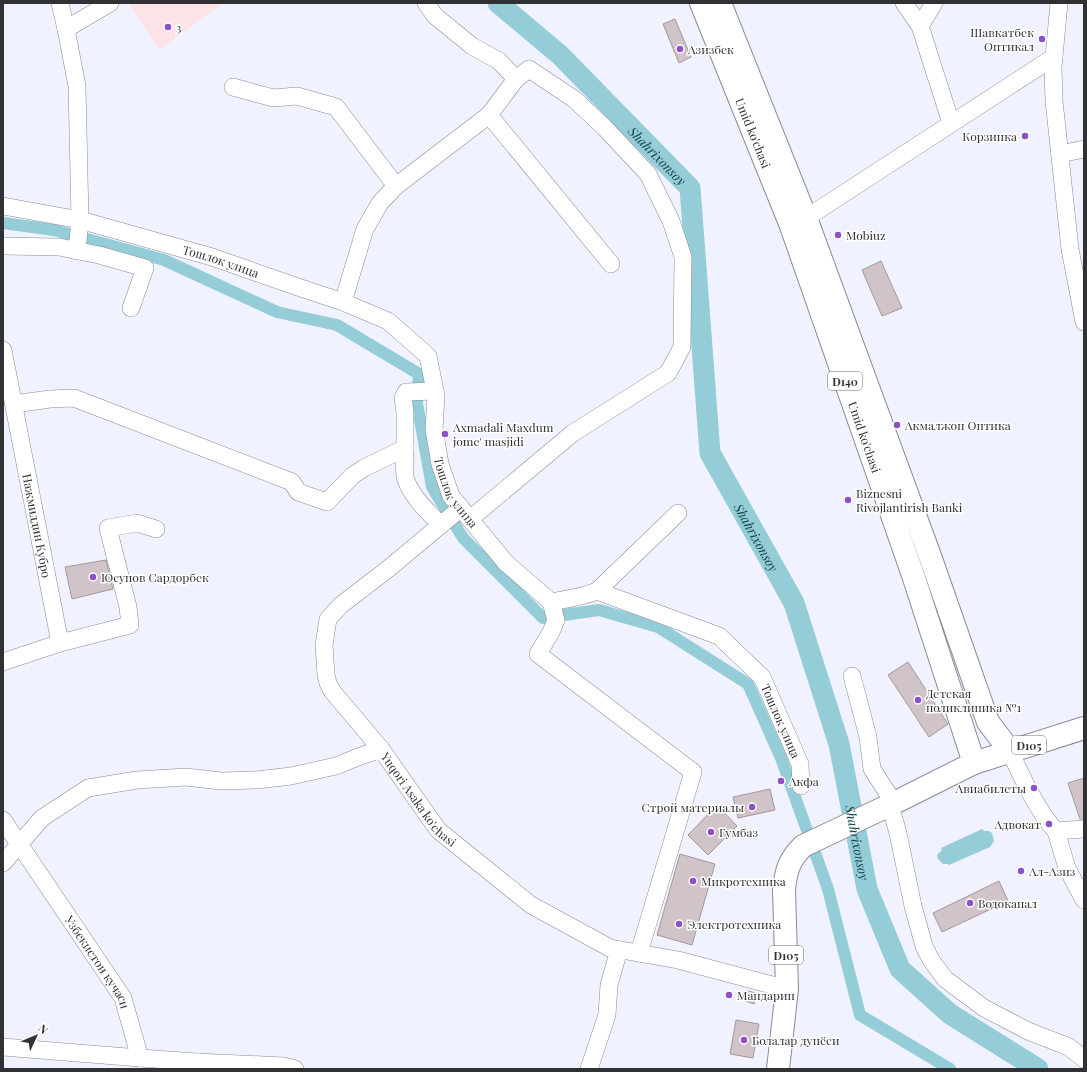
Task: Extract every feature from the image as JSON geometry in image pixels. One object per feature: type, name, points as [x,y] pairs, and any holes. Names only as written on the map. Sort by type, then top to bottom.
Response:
[{"type":"main road","name":"Umid ko'chasi","points":[[701,3],[790,226],[913,575],[974,763]]},
{"type":"main road","name":"Umid ko'chasi","points":[[720,3],[806,218],[930,556],[988,722],[1010,751]]},
{"type":"main road","name":"D105","points":[[778,1069],[787,989],[784,890],[789,865],[796,853],[803,846],[974,763],[1084,728]]},
{"type":"street","points":[[60,3],[77,86],[80,220],[77,250]]},
{"type":"street","points":[[66,29],[110,3]]},
{"type":"street","points":[[426,3],[435,16],[472,46],[499,61],[516,79]]},
{"type":"street","points":[[904,3],[920,26],[951,123]]},
{"type":"street","points":[[920,26],[934,3]]},
{"type":"street","points":[[1059,3],[1053,66],[1054,102],[1070,249],[1083,317]]},
{"type":"street","points":[[806,218],[1054,57]]},
{"type":"street","points":[[343,302],[365,229],[380,203],[396,186],[489,115],[516,79],[529,69],[574,100],[605,128],[648,174],[671,221],[683,257],[682,347],[668,373],[574,433],[464,512],[441,525],[341,606],[328,619],[324,645],[328,683],[332,691],[347,710],[381,749]]},
{"type":"street","points":[[233,87],[273,98],[297,96],[336,107],[396,186]]},
{"type":"street","points":[[489,115],[610,264]]},
{"type":"street","points":[[1060,154],[1084,149]]},
{"type":"street","name":"Тошлок улица","points":[[3,206],[80,220],[212,257],[343,302],[388,321],[428,356],[420,391],[436,396],[434,429],[440,464],[451,496],[506,562],[554,610]]},
{"type":"street","points":[[3,246],[59,247],[99,255],[145,268],[131,308]]},
{"type":"street","name":"Нажмиддин Кубро","points":[[3,350],[60,643]]},
{"type":"street","points":[[420,391],[403,398],[405,412],[405,479],[413,493],[441,525]]},
{"type":"street","points":[[14,404],[61,398],[74,398],[292,482],[298,492],[327,502],[352,476],[364,468],[405,448]]},
{"type":"street","points":[[639,953],[693,772],[538,654],[551,632],[554,610],[572,598],[597,591],[678,513]]},
{"type":"street","points":[[3,662],[60,643],[130,625],[128,607],[108,528],[137,523],[156,529]]},
{"type":"street","name":"Тошлок улица","points":[[597,591],[719,636],[762,677],[800,764],[801,786]]},
{"type":"street","points":[[852,676],[868,737],[872,769],[892,804],[913,906],[924,946],[931,960],[945,979],[984,1008],[1028,1031],[1068,1047],[1084,1059]]},
{"type":"street","name":"Yuqori Asaka ko'chasi","points":[[3,863],[42,818],[88,788],[137,780],[186,777],[221,781],[291,776],[336,766],[381,749],[438,830],[531,905],[610,948],[678,960],[787,989]]},
{"type":"street","points":[[1010,751],[1018,769],[1047,822],[1056,831],[1067,868],[1084,900]]},
{"type":"street","name":"Узбекистон кучаси","points":[[3,820],[123,998],[140,1058]]},
{"type":"street","points":[[1056,831],[1084,829]]},
{"type":"street","points":[[589,1069],[607,1015],[609,985],[618,950]]},
{"type":"street","points":[[3,1047],[140,1058],[197,1066],[284,1066],[295,1069]]},
{"type":"shaded area","name":"3","points":[[128,3],[223,3],[160,50]]},
{"type":"water","points":[[982,829],[992,833],[994,841],[990,847],[949,865],[943,864],[938,859],[937,855],[942,850],[941,848]]},
{"type":"building","points":[[675,19],[691,57],[679,63],[663,24]]},
{"type":"building","points":[[881,261],[902,308],[882,316],[862,270]]},
{"type":"building","name":"Юсупов Сардорбек","points":[[106,560],[113,589],[72,599],[65,567]]},
{"type":"building","name":"Детская поликлиника №1","points":[[908,662],[948,724],[929,737],[888,675]]},
{"type":"building","points":[[1084,778],[1084,819],[1080,819],[1068,783]]},
{"type":"building","points":[[770,789],[775,810],[738,818],[733,797]]},
{"type":"building","points":[[717,805],[737,826],[708,855],[688,835]]},
{"type":"building","points":[[680,854],[715,864],[692,945],[657,935]]},
{"type":"building","points":[[999,881],[1008,901],[942,932],[933,913]]},
{"type":"building","points":[[748,991],[756,993],[754,1004],[745,1001]]},
{"type":"building","points":[[736,1020],[759,1024],[753,1058],[730,1054]]},
{"type":"waterway","name":"Shahrixonsoy","points":[[498,3],[560,55],[690,188],[710,453],[794,603],[839,744],[867,889],[900,969],[950,1014],[1038,1069]]},
{"type":"waterway","points":[[3,223],[54,230],[164,260],[277,312],[337,325],[419,374],[417,403],[432,487],[463,538],[543,618],[599,610],[658,627],[748,684],[781,758],[828,889],[860,1015],[950,1069]]},
{"type":"place","name":"3","points":[[168,27]]},
{"type":"place","name":"Шавкатбек Оптикал","points":[[1042,39]]},
{"type":"place","name":"Азизбек","points":[[680,49]]},
{"type":"place","name":"Корзинка","points":[[1025,136]]},
{"type":"place","name":"Mobiuz","points":[[838,235]]},
{"type":"place","name":"Акмалжон Оптика","points":[[897,425]]},
{"type":"place","name":"Axmadali Maxdum jome' masjidi","points":[[445,434]]},
{"type":"place","name":"Biznesni Rivojlantirish Banki","points":[[848,500]]},
{"type":"place","name":"Юсупов Сардорбек","points":[[93,577]]},
{"type":"place","name":"Детская поликлиника №1","points":[[918,700]]},
{"type":"place","name":"Акфа","points":[[781,781]]},
{"type":"place","name":"Авиабилеты","points":[[1034,788]]},
{"type":"place","name":"Строй материалы","points":[[752,807]]},
{"type":"place","name":"Адвокат","points":[[1049,824]]},
{"type":"place","name":"Гумбаз","points":[[711,832]]},
{"type":"place","name":"Ал-Азиз","points":[[1021,871]]},
{"type":"place","name":"Микротехника","points":[[693,881]]},
{"type":"place","name":"Водоканал","points":[[970,903]]},
{"type":"place","name":"Электротехника","points":[[679,924]]},
{"type":"place","name":"Мандарин","points":[[729,995]]},
{"type":"place","name":"Болалар дунёси","points":[[744,1040]]}]
